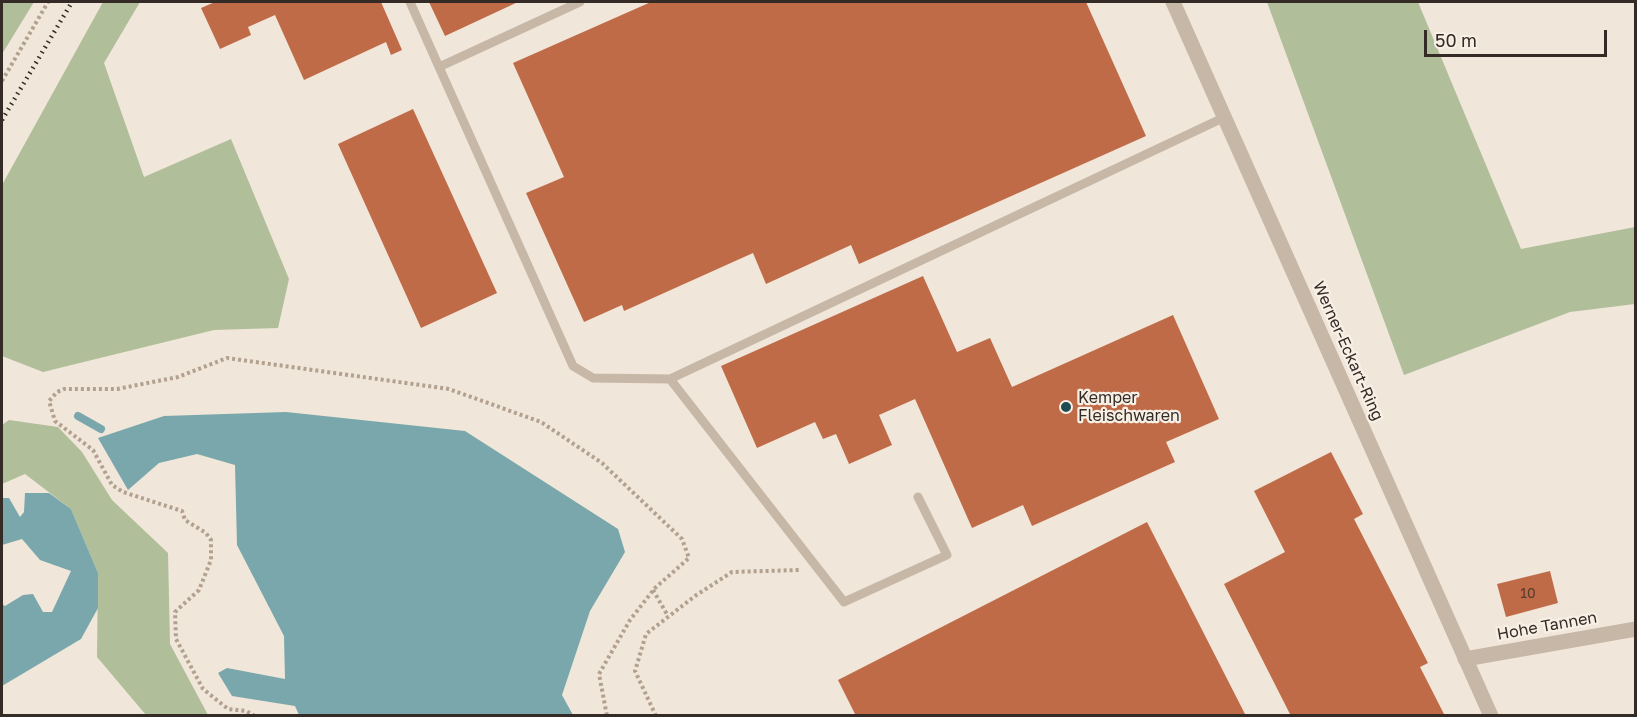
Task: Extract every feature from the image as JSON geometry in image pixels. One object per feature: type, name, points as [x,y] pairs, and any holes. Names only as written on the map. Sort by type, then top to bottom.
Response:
[{"type":"street","name":"Werner-Eckart-Ring","points":[[1173,2],[1491,716]]},
{"type":"street","name":"Hohe Tannen","points":[[1465,659],[1635,629]]},
{"type":"lane","points":[[410,2],[573,366],[592,378],[670,379],[1225,117]]},
{"type":"lane","points":[[440,67],[580,2]]},
{"type":"lane","points":[[670,379],[844,602],[947,555],[918,497]]},
{"type":"path","points":[[2,81],[48,2]]},
{"type":"path","points":[[255,716],[246,711],[228,709],[202,689],[176,639],[176,612],[199,590],[211,560],[211,540],[206,533],[185,520],[182,511],[123,492],[112,485],[93,450],[55,421],[49,401],[57,392],[64,389],[117,389],[178,377],[227,358],[449,389],[541,422],[602,463],[682,540],[689,558],[653,590],[630,620],[599,674],[607,716]]},
{"type":"path","points":[[656,716],[635,670],[646,634],[732,572],[818,570]]},
{"type":"path","points":[[653,590],[668,616]]},
{"type":"green space","points":[[2,2],[34,2],[2,54]]},
{"type":"green space","points":[[103,2],[140,2],[104,63],[144,177],[231,139],[289,279],[278,328],[214,330],[43,372],[2,356],[2,185]]},
{"type":"green space","points":[[1267,2],[1418,2],[1521,249],[1635,227],[1635,304],[1570,312],[1404,375]]},
{"type":"green space","points":[[9,420],[58,427],[82,452],[112,500],[168,553],[170,644],[208,715],[146,715],[97,657],[98,573],[71,509],[25,474],[2,484],[2,425]]},
{"type":"water","points":[[286,412],[465,431],[618,529],[625,552],[590,611],[562,695],[573,715],[299,715],[295,706],[232,696],[218,673],[227,668],[285,679],[284,636],[237,545],[235,465],[197,454],[159,463],[128,490],[98,438],[164,416]]},
{"type":"water","points":[[25,493],[49,493],[71,509],[98,573],[98,608],[81,639],[2,686],[2,604],[5,606],[23,595],[33,594],[43,612],[52,612],[71,571],[40,560],[22,539],[2,545],[2,498],[9,498],[20,517],[24,512]]},
{"type":"building","points":[[215,2],[381,2],[402,50],[391,55],[386,42],[304,80],[275,15],[248,27],[251,35],[220,49],[201,8]]},
{"type":"building","points":[[429,2],[518,2],[445,36]]},
{"type":"building","points":[[651,2],[1086,2],[1146,136],[859,264],[851,245],[766,284],[753,253],[624,311],[622,305],[584,322],[526,193],[564,177],[513,63]]},
{"type":"building","points":[[413,109],[497,293],[421,328],[338,144]]},
{"type":"building","name":"Kemper Fleischwaren","points":[[923,276],[957,352],[990,338],[1012,387],[1173,315],[1219,419],[1166,442],[1175,462],[1032,526],[1023,505],[972,528],[915,399],[879,415],[892,445],[849,464],[836,434],[823,439],[815,422],[757,448],[721,366]]},
{"type":"building","points":[[1331,452],[1363,514],[1354,519],[1428,663],[1420,667],[1445,716],[1291,716],[1224,584],[1285,552],[1254,491]]},
{"type":"building","points":[[1147,522],[1246,716],[856,716],[838,680]]},
{"type":"building","points":[[1550,571],[1558,603],[1506,617],[1497,584]]},
{"type":"waterway","points":[[78,416],[101,429]]},
{"type":"railway","points":[[2,120],[72,2]]},
{"type":"place","name":"Kemper Fleischwaren","points":[[1066,407]]}]
